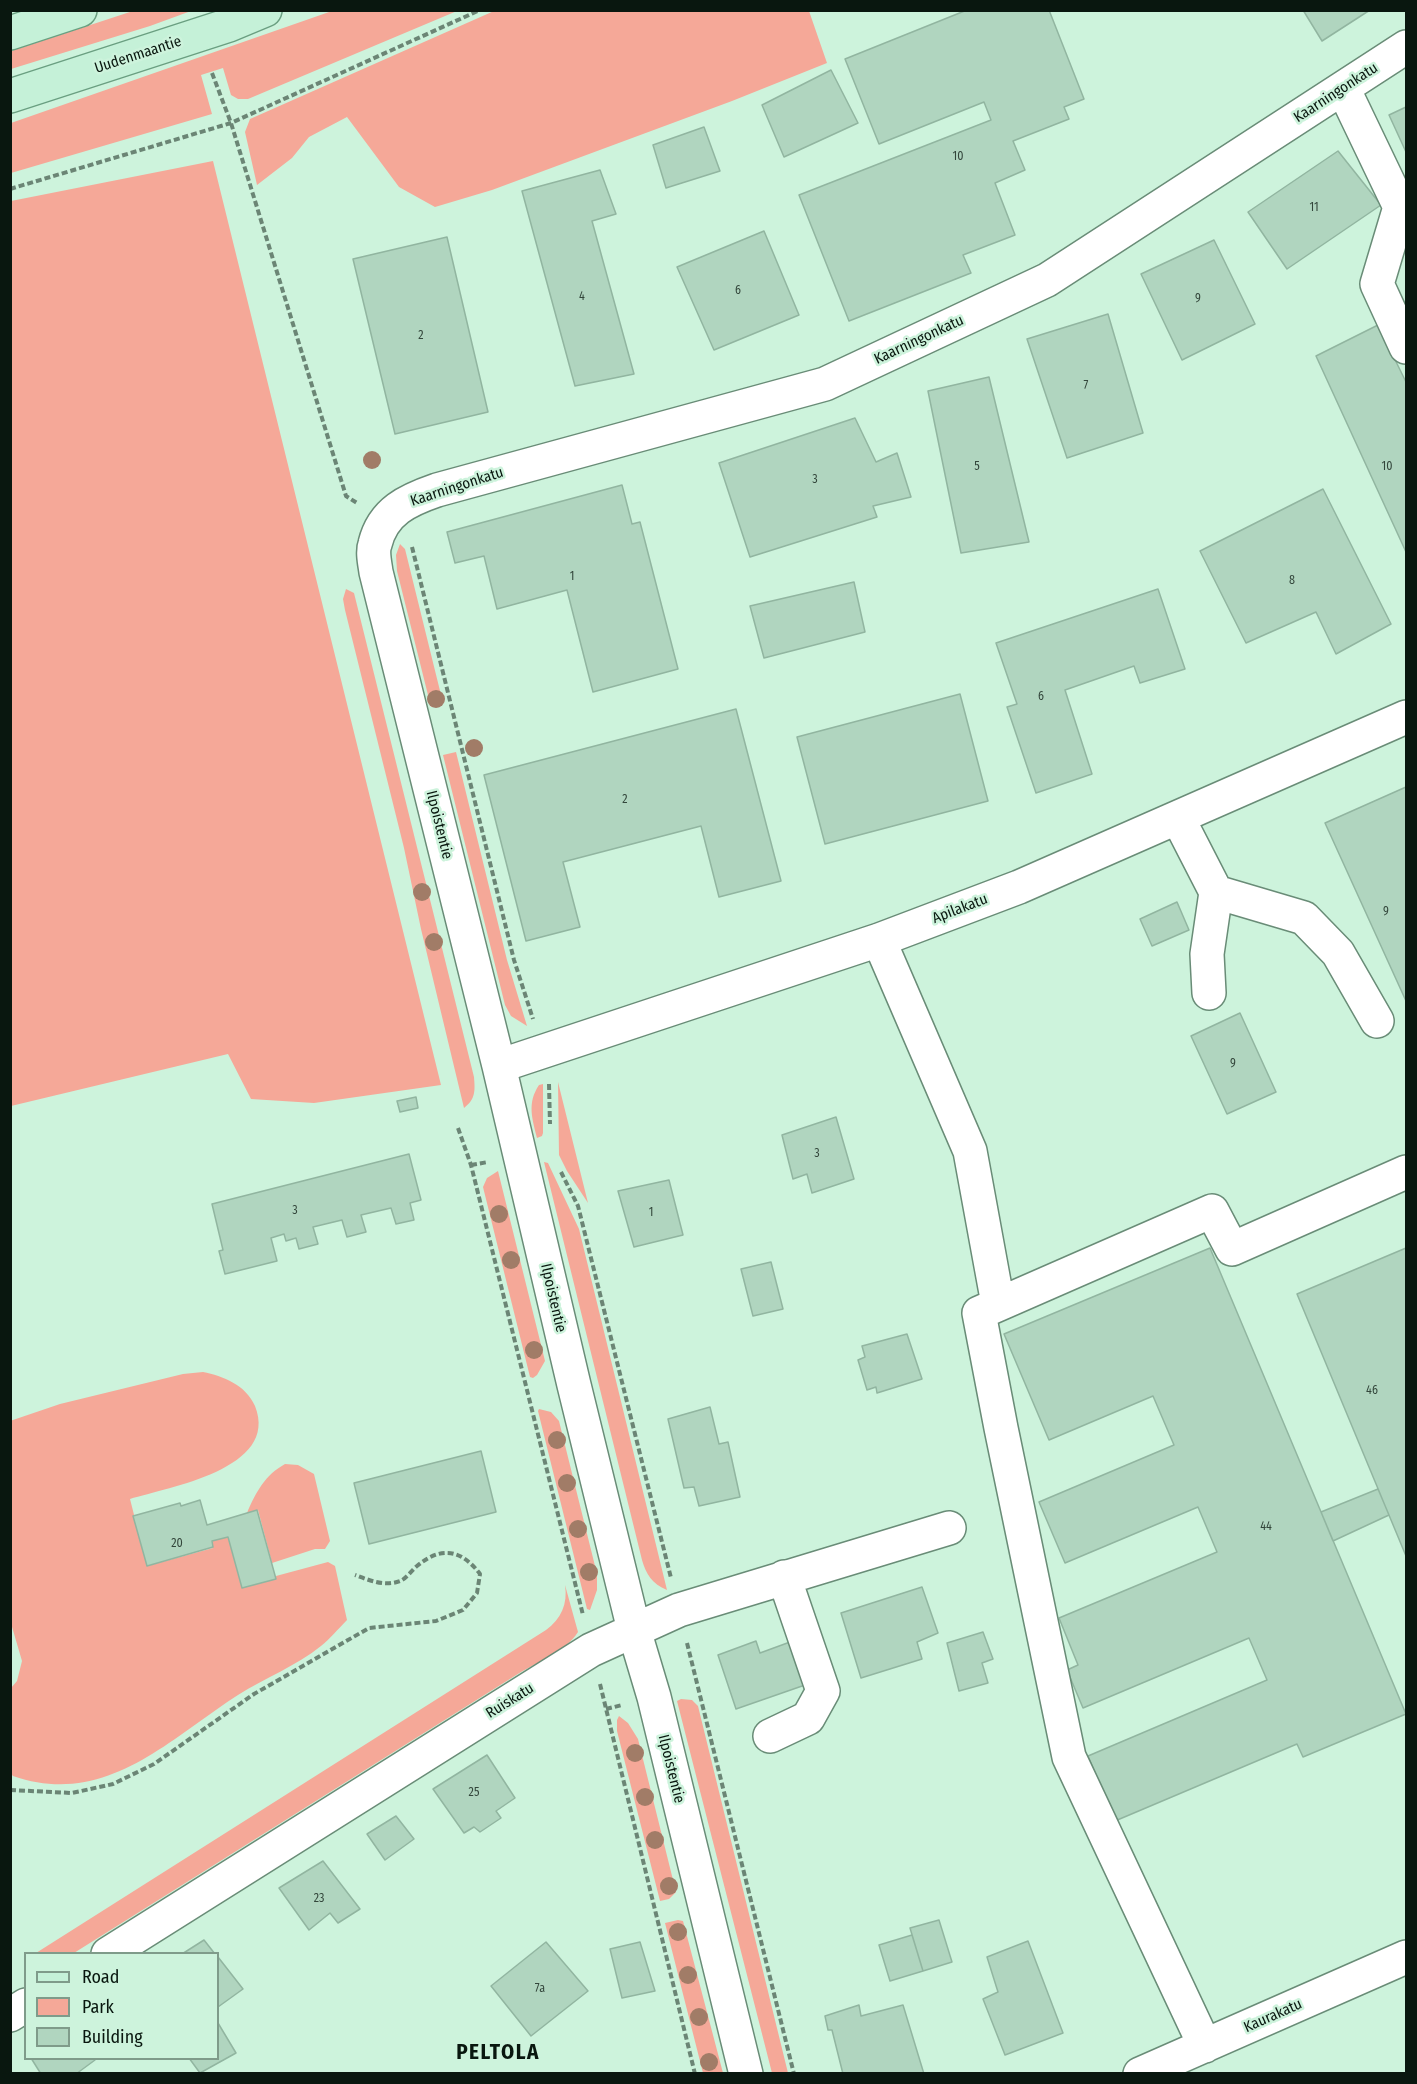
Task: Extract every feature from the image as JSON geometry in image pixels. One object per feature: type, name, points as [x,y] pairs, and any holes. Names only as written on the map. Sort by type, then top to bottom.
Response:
[{"type":"main road","points":[[10,33],[81,10]]},
{"type":"main road","name":"Uudenmaantie","points":[[10,96],[229,25],[265,10]]},
{"type":"street","name":"Kaarningonkatu","points":[[374,515],[397,508],[413,498],[437,490],[825,384],[1047,280],[1407,47]]},
{"type":"street","points":[[1343,88],[1400,207],[1377,284],[1407,347]]},
{"type":"street","name":"Ilpoistentie","points":[[374,515],[376,572],[499,1066],[634,1630],[654,1697],[746,2073]]},
{"type":"street","name":"Apilakatu","points":[[499,1066],[879,940],[1019,887],[1407,717]]},
{"type":"street","points":[[1178,818],[1216,892],[1208,954],[1209,993]]},
{"type":"street","points":[[1216,892],[1304,918],[1338,953],[1377,1021]]},
{"type":"street","points":[[879,940],[970,1151],[998,1304]]},
{"type":"street","points":[[1205,2046],[1069,1757],[979,1313],[1212,1211],[1232,1249],[1407,1172]]},
{"type":"street","name":"Ruiskatu","points":[[110,1952],[591,1650],[679,1610],[949,1528]]},
{"type":"street","points":[[770,1736],[808,1718],[823,1691],[784,1577]]},
{"type":"street","name":"Kaurakatu","points":[[1140,2073],[1407,1957]]},
{"type":"street","points":[[10,2015],[24,2006]]},
{"type":"path","points":[[10,189],[231,123],[480,10]]},
{"type":"path","points":[[212,73],[231,123],[346,496],[374,515]]},
{"type":"path","points":[[410,543],[514,960],[543,1052],[549,1079],[550,1126]]},
{"type":"path","points":[[458,1128],[471,1165]]},
{"type":"path","points":[[560,1169],[578,1206],[794,2073]]},
{"type":"path","points":[[10,1790],[72,1793],[113,1784],[154,1764],[254,1694],[369,1628],[436,1621],[463,1610],[477,1593],[480,1574],[470,1561],[457,1553],[435,1555],[418,1565],[401,1581],[379,1583],[355,1575]]},
{"type":"green space","points":[[136,10],[191,11],[11,69],[11,51]]},
{"type":"green space","points":[[332,11],[457,11],[248,99],[238,99],[231,95],[223,68],[201,75],[212,114],[11,173],[11,123]]},
{"type":"green space","points":[[494,11],[809,11],[827,63],[732,101],[492,190],[435,207],[399,187],[347,117],[309,137],[292,158],[257,185],[245,132],[250,119]]},
{"type":"green space","points":[[213,161],[441,1085],[314,1103],[251,1099],[228,1054],[11,1106],[11,201]]},
{"type":"green space","points":[[400,544],[405,549],[443,703],[431,707],[397,571],[396,555]]},
{"type":"green space","points":[[346,589],[354,593],[474,1077],[473,1098],[464,1108],[404,848],[345,610],[343,599]]},
{"type":"green space","points":[[456,752],[507,960],[527,1026],[511,1016],[505,1005],[443,755]]},
{"type":"green space","points":[[558,1082],[588,1203],[559,1155]]},
{"type":"green space","points":[[543,1084],[543,1133],[537,1138],[532,1117],[532,1104],[535,1092],[539,1085]]},
{"type":"green space","points":[[544,1162],[548,1163],[579,1229],[667,1590],[650,1578],[642,1560]]},
{"type":"green space","points":[[498,1171],[545,1361],[533,1378],[530,1377],[483,1187],[487,1178]]},
{"type":"green space","points":[[203,1372],[226,1379],[246,1392],[255,1406],[258,1428],[252,1445],[237,1460],[216,1472],[130,1499],[147,1566],[213,1548],[212,1541],[228,1537],[242,1588],[328,1562],[335,1566],[347,1620],[328,1640],[311,1653],[238,1695],[160,1749],[134,1764],[106,1776],[77,1783],[46,1784],[13,1776],[11,1774],[11,1688],[17,1681],[22,1661],[10,1620],[10,1421],[60,1404],[183,1374]]},
{"type":"green space","points":[[539,1409],[551,1412],[559,1421],[597,1574],[597,1590],[590,1610],[587,1609]]},
{"type":"green space","points":[[285,1464],[298,1465],[314,1474],[330,1541],[325,1549],[315,1549],[272,1563],[258,1510],[247,1513],[262,1485],[272,1473]]},
{"type":"green space","points":[[565,1585],[578,1632],[560,1650],[521,1672],[76,1952],[38,1952],[546,1630],[556,1621],[562,1610],[566,1592]]},
{"type":"green space","points":[[692,1700],[698,1706],[788,2073],[772,2073],[677,1701]]},
{"type":"green space","points":[[619,1716],[628,1723],[638,1739],[676,1892],[669,1899],[660,1901],[617,1731]]},
{"type":"green space","points":[[683,1921],[723,2073],[703,2073],[665,1923]]},
{"type":"building","points":[[967,10],[1049,10],[1084,99],[1064,107],[1069,119],[1013,141],[1025,170],[995,183],[1015,235],[963,255],[971,273],[849,321],[799,195],[991,120],[984,102],[879,144],[845,59]]},
{"type":"building","points":[[1303,10],[1370,10],[1322,41]]},
{"type":"building","points":[[831,70],[858,123],[784,157],[762,105]]},
{"type":"building","points":[[1406,107],[1406,152],[1389,115]]},
{"type":"building","points":[[704,127],[720,171],[666,188],[653,145]]},
{"type":"building","points":[[1338,151],[1381,205],[1287,269],[1248,212]]},
{"type":"building","points":[[600,170],[616,214],[592,221],[634,374],[575,386],[522,191]]},
{"type":"building","points":[[764,231],[799,315],[714,350],[677,267]]},
{"type":"building","points":[[447,237],[488,412],[395,434],[353,259]]},
{"type":"building","points":[[1214,240],[1255,324],[1182,360],[1141,274]]},
{"type":"building","points":[[1108,314],[1143,433],[1067,458],[1027,339]]},
{"type":"building","points":[[1378,325],[1406,382],[1406,552],[1316,356]]},
{"type":"building","points":[[989,377],[1029,542],[961,553],[928,391]]},
{"type":"building","points":[[855,418],[876,462],[897,453],[911,497],[873,506],[877,517],[750,557],[719,463]]},
{"type":"building","points":[[622,485],[632,524],[640,522],[678,669],[593,692],[567,590],[497,609],[484,556],[455,563],[447,532]]},
{"type":"building","points":[[1323,489],[1391,624],[1336,654],[1316,612],[1246,643],[1200,551]]},
{"type":"building","points":[[854,582],[865,632],[764,658],[750,606]]},
{"type":"building","points":[[1158,589],[1185,669],[1140,683],[1134,666],[1065,690],[1092,774],[1036,793],[1007,707],[1017,704],[996,643]]},
{"type":"building","points":[[960,694],[988,801],[825,844],[797,737]]},
{"type":"building","points":[[736,709],[781,881],[719,897],[701,826],[563,862],[580,927],[526,941],[484,775]]},
{"type":"building","points":[[1406,787],[1406,1001],[1325,823]]},
{"type":"building","points":[[1177,902],[1189,930],[1152,946],[1140,919]]},
{"type":"building","points":[[1240,1013],[1276,1092],[1227,1114],[1191,1036]]},
{"type":"building","points":[[416,1097],[418,1108],[400,1112],[397,1101]]},
{"type":"building","points":[[836,1117],[854,1179],[812,1193],[807,1174],[793,1179],[782,1135]]},
{"type":"building","points":[[409,1154],[421,1200],[410,1203],[414,1220],[396,1224],[391,1208],[361,1215],[366,1232],[347,1237],[342,1220],[313,1227],[318,1244],[299,1249],[296,1238],[286,1241],[284,1234],[271,1238],[277,1261],[225,1274],[219,1251],[223,1250],[212,1204]]},
{"type":"building","points":[[669,1180],[683,1235],[634,1247],[618,1191]]},
{"type":"building","points":[[1210,1248],[1406,1714],[1303,1757],[1297,1744],[1115,1821],[1088,1756],[1267,1680],[1249,1638],[1083,1708],[1067,1670],[1078,1665],[1059,1618],[1217,1552],[1198,1507],[1065,1563],[1039,1502],[1174,1445],[1153,1396],[1049,1440],[1004,1334]]},
{"type":"building","points":[[1406,1248],[1406,1556],[1297,1294]]},
{"type":"building","points":[[771,1262],[783,1309],[753,1316],[741,1269]]},
{"type":"building","points":[[907,1334],[922,1379],[877,1393],[876,1387],[867,1390],[858,1360],[865,1357],[862,1346]]},
{"type":"building","points":[[710,1407],[719,1444],[728,1442],[740,1497],[699,1506],[694,1487],[684,1488],[668,1419]]},
{"type":"building","points":[[481,1451],[496,1512],[369,1544],[354,1483]]},
{"type":"building","points":[[1378,1489],[1389,1515],[1333,1541],[1321,1512]]},
{"type":"building","points":[[200,1500],[207,1525],[257,1510],[276,1579],[242,1588],[228,1537],[212,1541],[213,1547],[147,1566],[133,1516]]},
{"type":"building","points":[[922,1587],[938,1633],[917,1642],[922,1659],[861,1678],[841,1613]]},
{"type":"building","points":[[983,1632],[993,1659],[982,1663],[988,1683],[959,1691],[947,1643]]},
{"type":"building","points":[[756,1641],[760,1653],[790,1642],[805,1685],[736,1709],[718,1655]]},
{"type":"building","points":[[487,1755],[515,1798],[496,1811],[501,1818],[480,1832],[474,1827],[464,1833],[433,1789]]},
{"type":"building","points":[[396,1816],[414,1839],[385,1860],[367,1834]]},
{"type":"building","points":[[323,1861],[360,1909],[338,1923],[330,1913],[309,1930],[279,1888]]},
{"type":"building","points":[[939,1920],[952,1962],[923,1971],[910,1928]]},
{"type":"building","points":[[912,1935],[923,1971],[890,1981],[879,1945]]},
{"type":"building","points":[[204,1940],[213,1952],[185,1952]]},
{"type":"building","points":[[1028,1941],[1063,2033],[1005,2055],[983,1999],[998,1992],[987,1957]]},
{"type":"building","points":[[546,1942],[588,1991],[531,2036],[491,1986]]},
{"type":"building","points":[[640,1942],[655,1991],[622,1998],[610,1949]]},
{"type":"building","points":[[219,1958],[243,1989],[219,2006]]},
{"type":"building","points":[[859,2005],[861,2016],[903,2005],[924,2074],[843,2074],[832,2030],[828,2030],[825,2016]]},
{"type":"building","points":[[219,2025],[236,2053],[200,2073],[190,2060],[219,2060]]},
{"type":"building","points":[[32,2060],[95,2060],[76,2074],[41,2074]]},
{"type":"district","name":"PELTOLA","points":[[498,2053]]}]
